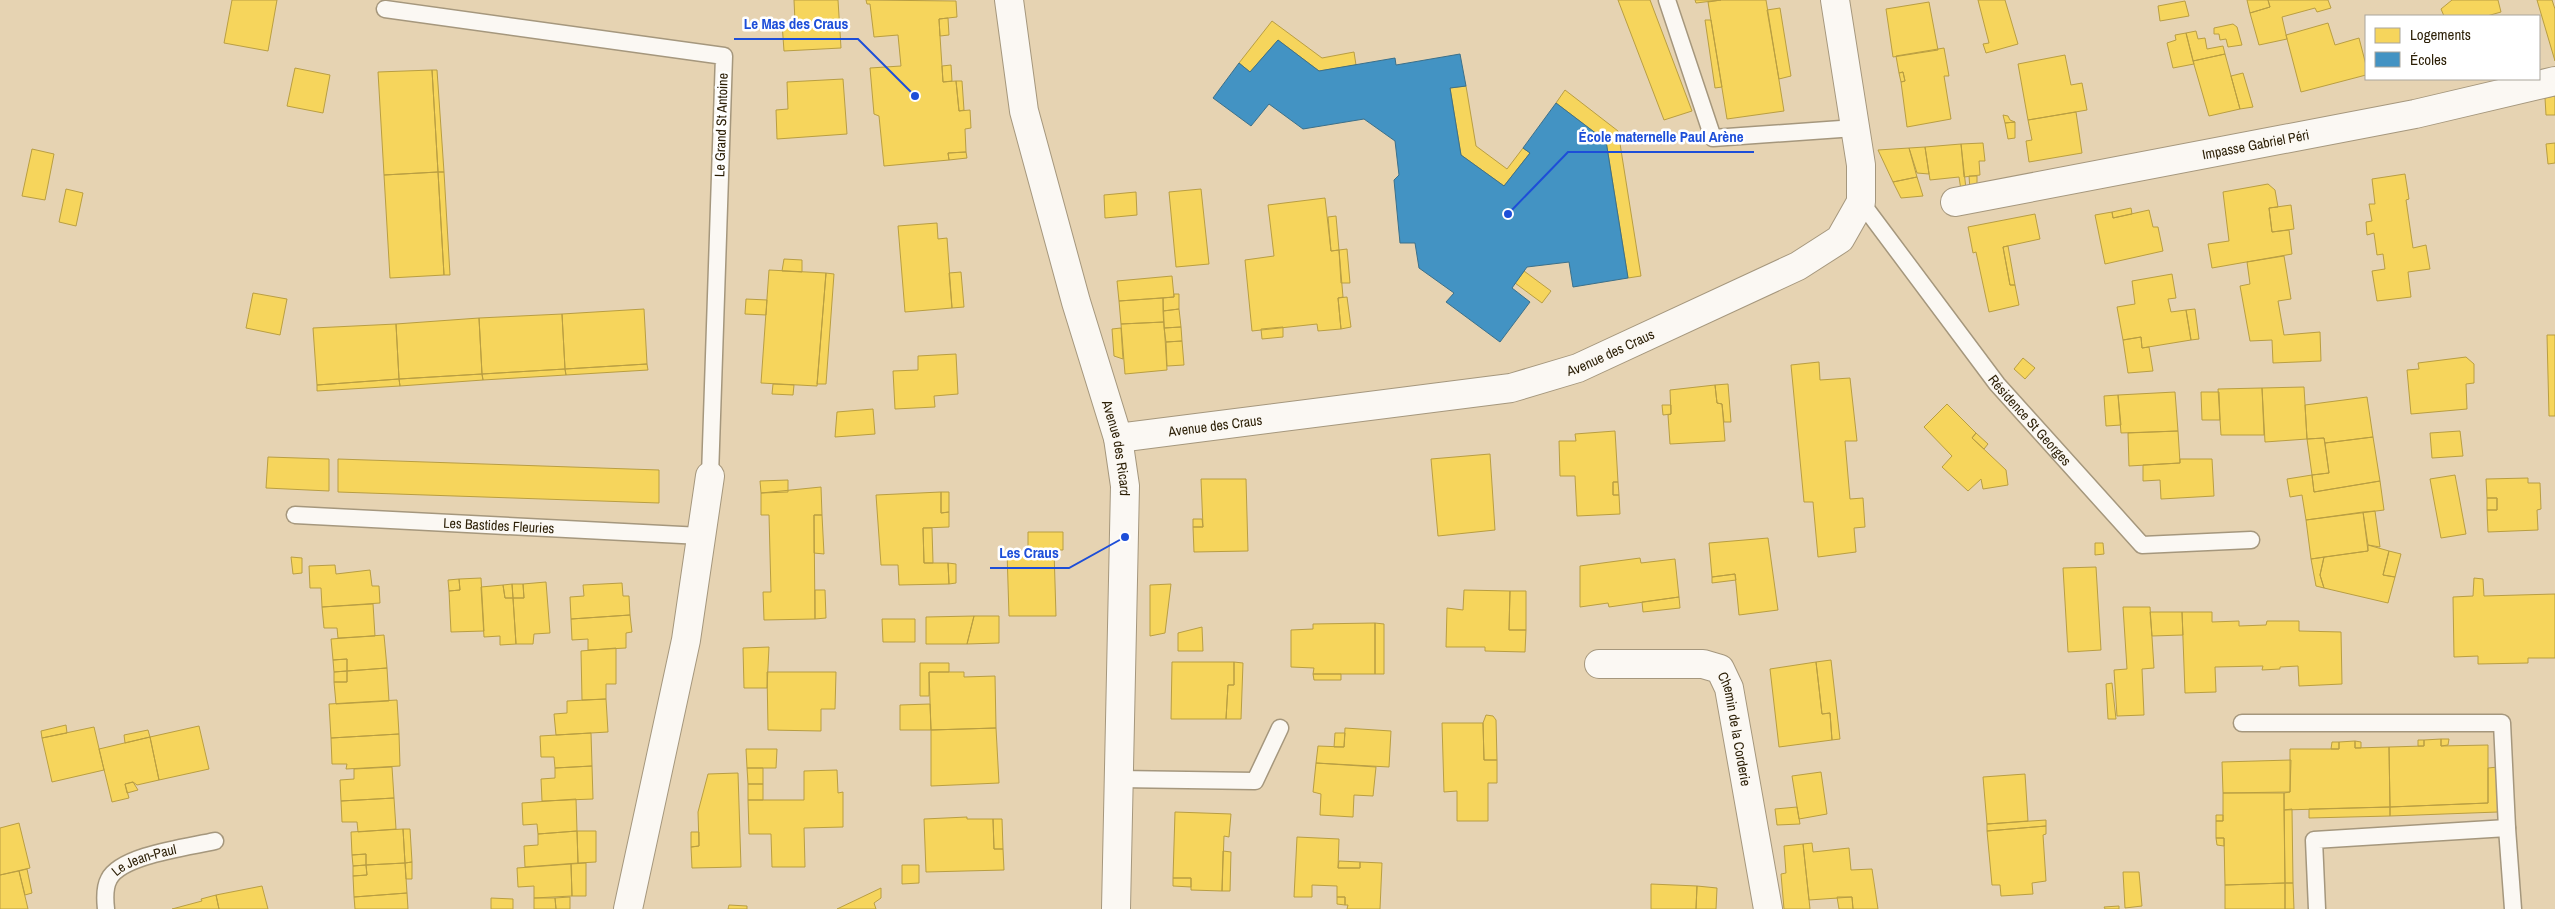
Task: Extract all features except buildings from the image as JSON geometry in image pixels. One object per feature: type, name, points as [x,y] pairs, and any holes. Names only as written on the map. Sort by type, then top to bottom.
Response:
[{"type":"street","name":"Avenue des Ricard","points":[[1010,0],[1024,111],[1076,302],[1118,438],[1124,486],[1116,909]]},
{"type":"street","name":"Avenue des Craus","points":[[1118,438],[1511,388],[1578,368],[1798,266],[1840,239],[1861,202],[1861,165],[1835,0]]},
{"type":"street","name":"Impasse Gabriel Péri","points":[[1955,202],[2415,114],[2555,81]]},
{"type":"street","points":[[628,909],[686,640],[710,476]]},
{"type":"street","name":"Chemin de la Corderie","points":[[1599,664],[1703,664],[1720,668],[1730,688],[1768,909]]},
{"type":"lane","points":[[1667,0],[1713,138],[1855,128]]},
{"type":"lane","name":"Le Grand St Antoine","points":[[385,9],[724,56],[710,476]]},
{"type":"lane","name":"Résidence St Georges","points":[[1861,202],[1997,384],[2142,545],[2251,540]]},
{"type":"lane","name":"Les Bastides Fleuries","points":[[295,515],[701,536]]},
{"type":"lane","points":[[2242,723],[2502,722],[2513,909]]},
{"type":"lane","points":[[1119,779],[1255,781],[1280,728]]},
{"type":"lane","points":[[2317,909],[2314,840],[2507,828]]},
{"type":"lane","name":"Le Jean-Paul","points":[[106,909],[104,898],[109,878],[130,860],[215,841]]},
{"type":"place","name":"Le Mas des Craus","points":[[915,96]]},
{"type":"place","name":"École maternelle Paul Arène","points":[[1508,214]]},
{"type":"place","name":"Les Craus","points":[[1125,537]]}]
